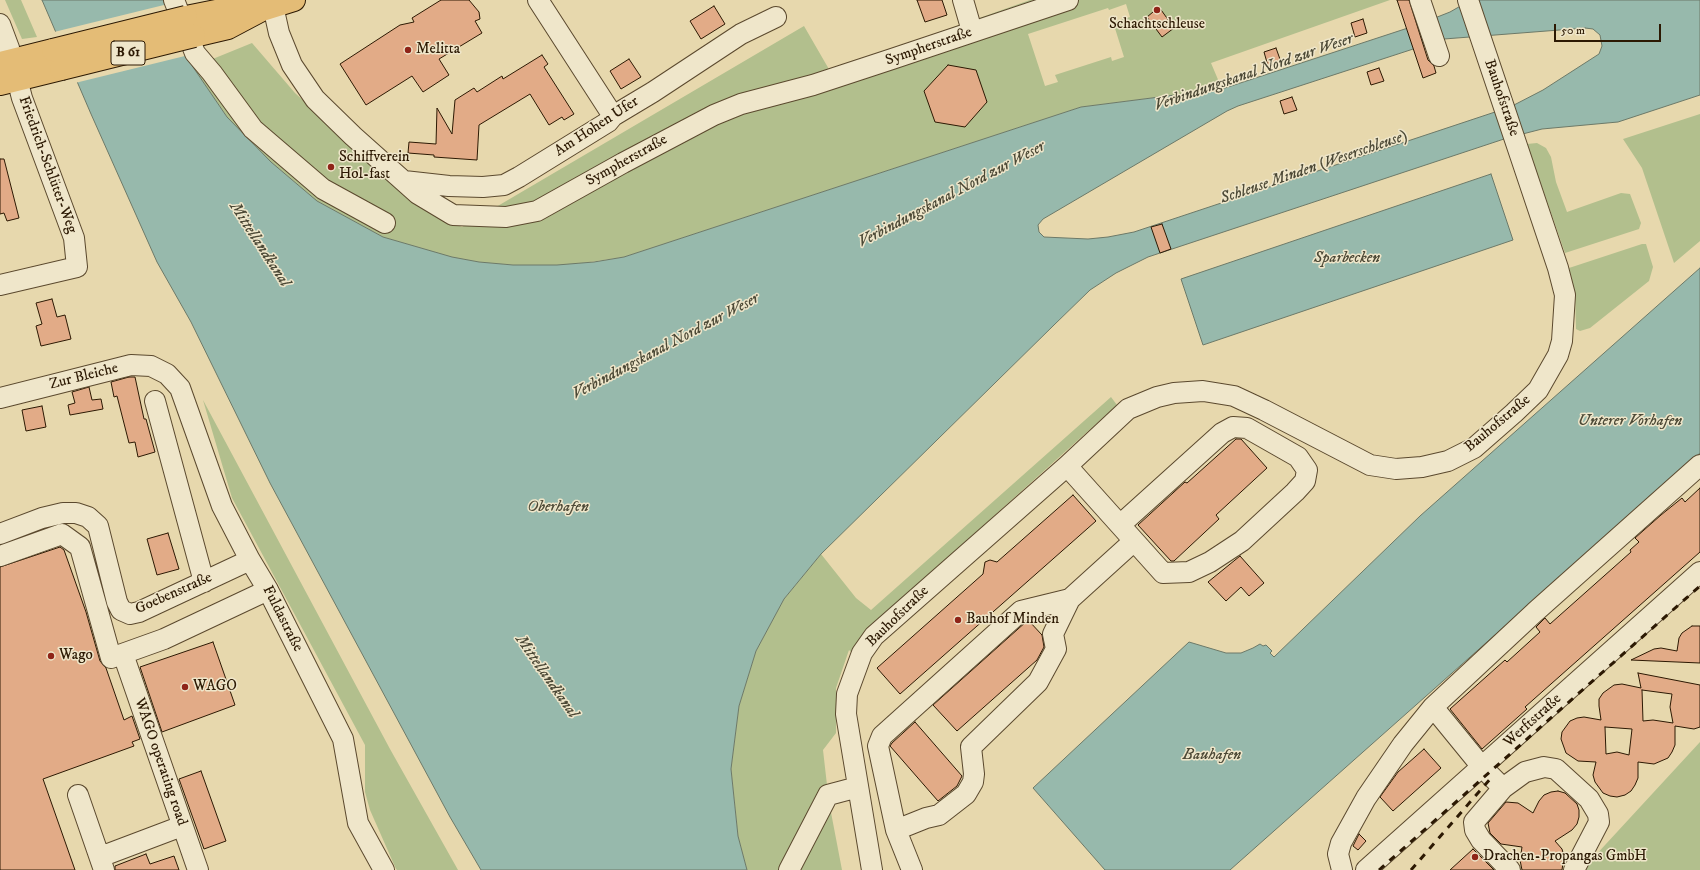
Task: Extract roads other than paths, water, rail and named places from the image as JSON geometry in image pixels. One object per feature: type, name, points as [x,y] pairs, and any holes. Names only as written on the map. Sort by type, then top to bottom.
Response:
[{"type":"main road","name":"B 61","points":[[7,72],[190,27],[222,12],[268,8],[294,0]]},
{"type":"street","points":[[174,0],[195,53],[212,73],[253,129],[323,189],[385,223]]},
{"type":"street","points":[[538,0],[613,116]]},
{"type":"street","points":[[963,0],[972,31]]},
{"type":"street","name":"Sympherstraße","points":[[268,8],[292,65],[315,99],[418,194],[453,215],[506,217],[537,211],[714,115],[741,104],[813,85],[892,60],[972,31],[1068,0]]},
{"type":"street","name":"Bauhofstraße","points":[[872,870],[846,714],[847,694],[862,653],[874,636],[1067,466],[1128,409],[1157,396],[1174,393],[1203,391],[1234,396],[1370,465],[1396,469],[1422,467],[1448,462],[1474,448],[1538,390],[1558,355],[1564,336],[1564,295],[1556,264],[1468,0]]},
{"type":"street","points":[[1422,6],[1439,56]]},
{"type":"street","name":"Am Hohen Ufer","points":[[404,181],[449,186],[483,187],[504,185],[608,122],[613,116],[653,92],[741,34],[776,17]]},
{"type":"street","points":[[0,24],[7,72]]},
{"type":"street","name":"Friedrich-Schlüter-Weg","points":[[0,285],[77,267],[74,238],[22,98],[7,72]]},
{"type":"street","name":"Zur Bleiche","points":[[0,398],[131,365],[151,366],[167,374]]},
{"type":"street","name":"Fuldastraße","points":[[167,374],[180,388],[222,506],[250,560],[268,590],[343,739],[358,823],[384,870]]},
{"type":"street","points":[[155,401],[204,582]]},
{"type":"street","points":[[1067,466],[1163,573],[1189,572],[1210,562],[1242,541],[1296,492],[1305,481],[1307,470],[1298,457],[1247,428],[1233,427],[1222,433],[1114,518]]},
{"type":"street","points":[[1342,870],[1338,854],[1340,843],[1366,798],[1403,744],[1433,707],[1535,612],[1700,465]]},
{"type":"street","name":"Goebenstraße","points":[[0,534],[42,518],[63,513],[76,513],[88,517],[98,526],[123,619],[250,560]]},
{"type":"street","points":[[0,556],[62,534],[80,547],[111,658],[164,639],[268,590]]},
{"type":"street","points":[[896,830],[926,818],[939,815],[966,794],[973,782],[974,774],[971,746],[1038,682],[1056,649],[1053,634],[1070,599],[1134,541]]},
{"type":"street","name":"Werftstraße","points":[[1366,870],[1700,572]]},
{"type":"street","points":[[912,870],[896,830],[878,746],[882,736],[1021,611],[1070,599]]},
{"type":"street","name":"WAGO operating road","points":[[123,654],[198,870]]},
{"type":"street","points":[[1433,707],[1482,767],[1503,788]]},
{"type":"street","points":[[1510,870],[1481,840],[1475,830],[1474,822],[1503,788],[1525,772],[1544,767],[1556,769],[1589,799],[1598,814],[1599,822],[1574,870]]},
{"type":"street","points":[[789,870],[828,795],[858,787]]},
{"type":"street","points":[[78,794],[102,864],[182,826]]},
{"type":"water","name":"Oberhafen","points":[[42,0],[164,0],[193,67],[227,117],[271,162],[317,201],[383,237],[452,257],[479,262],[513,265],[557,265],[594,262],[624,257],[1081,107],[1222,89],[1417,25],[1450,12],[1471,0],[1700,0],[1700,95],[1618,122],[1542,129],[1507,138],[1148,257],[1116,273],[1090,290],[821,554],[784,599],[756,651],[739,706],[731,769],[738,836],[747,870],[481,870],[450,817],[270,483],[191,322],[157,262]],"holes":[[[1585,28],[1593,29],[1600,35],[1602,46],[1599,54],[1543,90],[1514,105],[1498,111],[1134,232],[1088,239],[1044,237],[1039,232],[1038,225],[1043,219],[1238,106],[1444,39]]]},
{"type":"water","name":"Sparbecken","points":[[1491,174],[1513,240],[1203,345],[1181,279]]},
{"type":"water","name":"Unterer Vorhafen","points":[[1700,268],[1700,453],[1230,870],[1105,870],[1033,788],[1189,642],[1226,653],[1241,653],[1260,644],[1263,646],[1266,645],[1272,651],[1270,653],[1274,657],[1420,516]]},
{"type":"railway","points":[[1379,870],[1700,586]]},
{"type":"railway","points":[[1411,870],[1491,778]]},
{"type":"place","name":"Schachtschleuse","points":[[1157,10]]},
{"type":"place","name":"Melitta","points":[[408,50]]},
{"type":"place","name":"Schiffverein Hol-fast","points":[[331,167]]},
{"type":"place","name":"Bauhof Minden","points":[[958,620]]},
{"type":"place","name":"Wago","points":[[51,656]]},
{"type":"place","name":"WAGO","points":[[185,687]]},
{"type":"place","name":"Drachen-Propangas GmbH","points":[[1475,857]]},
{"type":"water label","name":"Verbindungskanal Nord zur Weser","points":[[1254,73]]},
{"type":"water label","name":"Schleuse Minden (Weserschleuse)","points":[[1314,168]]},
{"type":"water label","name":"Verbindungskanal Nord zur Weser","points":[[952,195]]},
{"type":"water label","name":"Mittellandkanal","points":[[259,245]]},
{"type":"water label","name":"Verbindungskanal Nord zur Weser","points":[[666,347]]},
{"type":"water label","name":"Mittellandkanal","points":[[546,677]]},
{"type":"water label","name":"Bauhafen","points":[[1212,756]]}]
